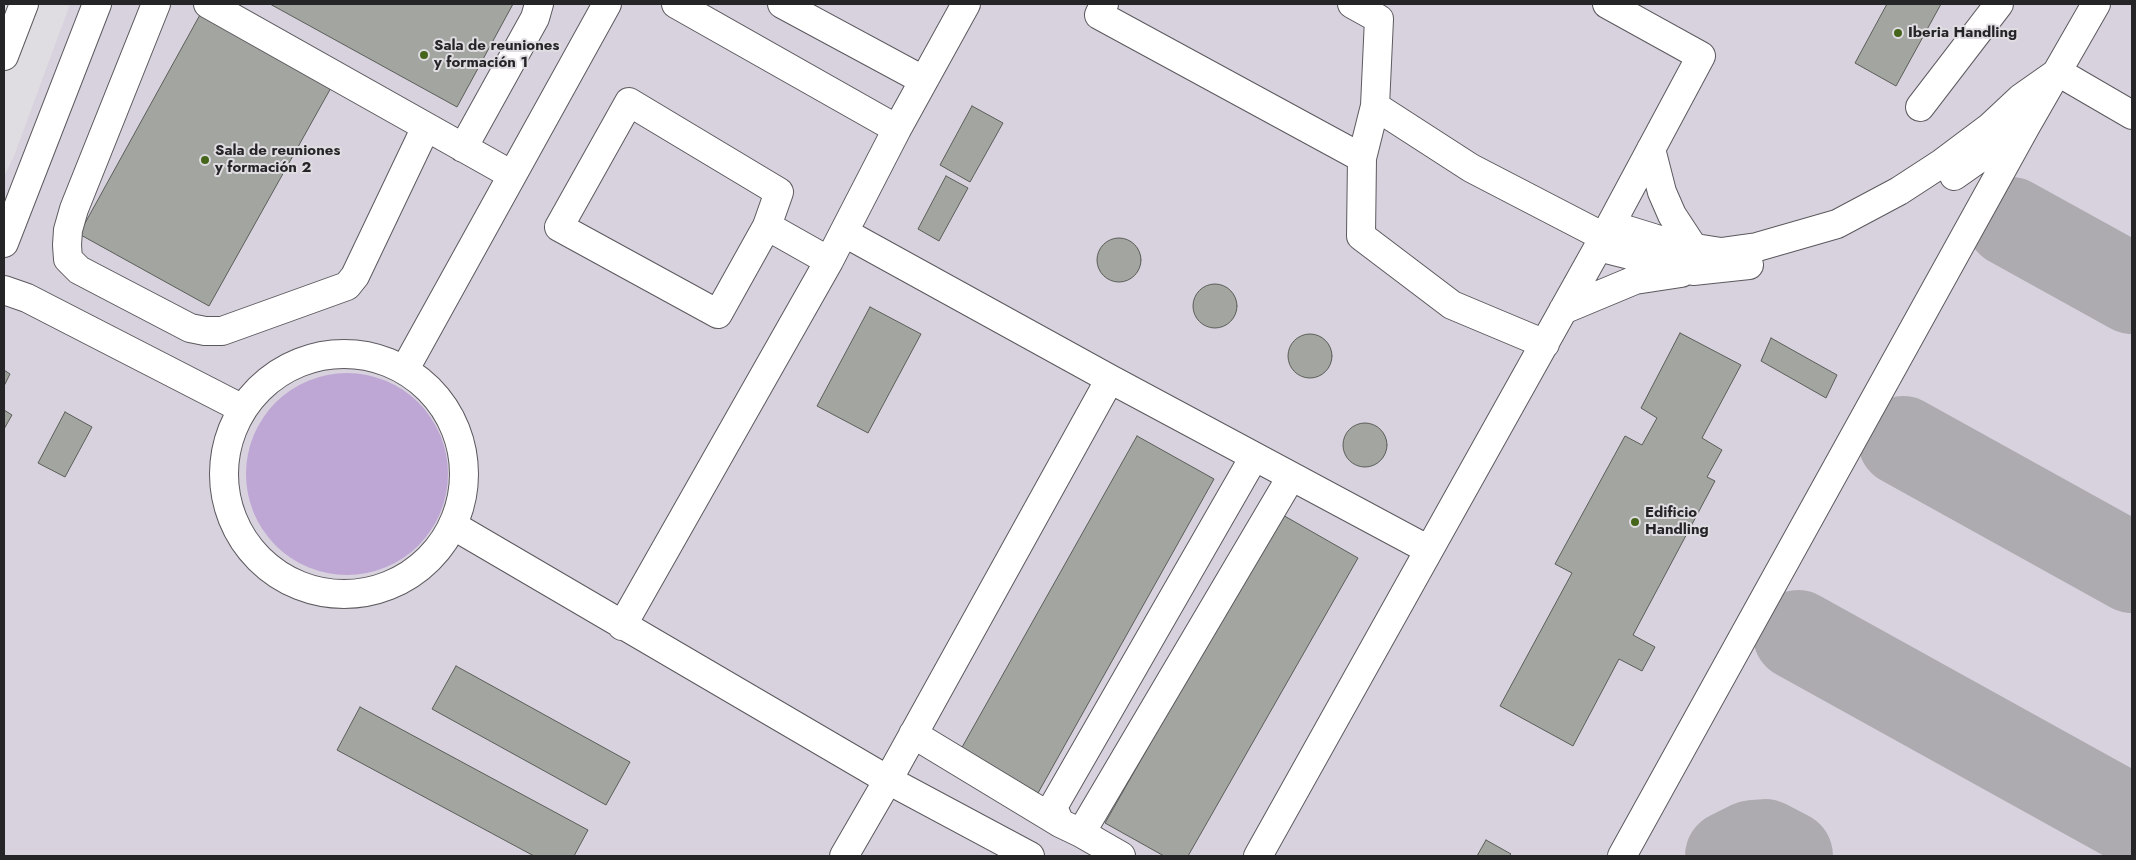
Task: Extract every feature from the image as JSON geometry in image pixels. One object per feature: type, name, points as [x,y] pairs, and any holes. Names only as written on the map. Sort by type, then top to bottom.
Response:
[{"type":"street","points":[[4,56],[24,4]]},
{"type":"street","points":[[4,242],[96,4]]},
{"type":"street","points":[[156,4],[74,209],[66,245],[68,259],[79,270],[190,328],[205,331],[222,331],[347,286],[355,276],[426,127]]},
{"type":"street","points":[[208,4],[512,175]]},
{"type":"street","points":[[463,148],[535,18],[539,4]]},
{"type":"street","points":[[405,369],[607,4]]},
{"type":"street","points":[[676,4],[897,129]]},
{"type":"street","points":[[782,4],[923,80]]},
{"type":"street","points":[[622,626],[845,233],[897,129],[966,4]]},
{"type":"street","points":[[1104,4],[1099,15],[1362,158]]},
{"type":"street","points":[[1352,4],[1379,19],[1375,106],[1362,158],[1361,236],[1452,305],[1545,344]]},
{"type":"street","points":[[1258,856],[1605,237],[1701,56],[1608,4]]},
{"type":"street","points":[[1920,107],[1999,4]]},
{"type":"street","points":[[1622,856],[2026,126],[2096,4]]},
{"type":"street","points":[[2058,72],[2132,114]]},
{"type":"street","points":[[1563,310],[1635,280],[1693,259],[1757,246],[1837,224],[1899,191],[1942,163],[1990,127],[2021,98],[2058,72]]},
{"type":"street","points":[[629,102],[779,192],[767,226],[718,314],[559,228],[629,102]]},
{"type":"street","points":[[1375,106],[1471,168],[1605,237],[1676,244],[1693,259],[1744,266],[1799,254],[1906,207],[2026,126]]},
{"type":"street","points":[[1651,149],[1662,192],[1693,259]]},
{"type":"street","points":[[767,226],[829,261]]},
{"type":"street","points":[[845,233],[1110,379],[1429,550]]},
{"type":"street","points":[[4,290],[27,298],[242,409]]},
{"type":"street","points":[[334,353],[371,356],[405,369],[433,391],[453,421],[456,430],[464,456],[464,492],[454,526],[431,558],[399,582],[362,594],[322,593],[285,580],[254,556],[233,522],[224,484],[226,445],[242,409],[267,381],[298,362],[325,355],[334,353]]},
{"type":"street","points":[[844,856],[1110,379]]},
{"type":"street","points":[[1071,828],[1053,807],[1254,457]]},
{"type":"street","points":[[1071,828],[1291,477]]},
{"type":"street","points":[[454,526],[888,780],[1030,856]]},
{"type":"street","points":[[913,734],[1121,856]]},
{"type":"shaded area","points":[[70,4],[2132,4],[2132,856],[4,856],[4,176],[14,156]]},
{"type":"shaded area","points":[[347,373],[376,377],[395,385],[411,396],[425,410],[436,426],[444,445],[448,474],[444,503],[436,522],[425,538],[411,552],[395,563],[376,571],[347,575],[318,571],[299,563],[283,552],[269,538],[258,522],[250,503],[246,474],[250,445],[258,426],[269,410],[283,396],[299,385],[318,377]]},
{"type":"building","name":"Sala de reuniones y formación 1","points":[[270,4],[513,4],[457,107]]},
{"type":"building","name":"Iberia Handling","points":[[1887,4],[1941,4],[1896,86],[1855,63]]},
{"type":"building","name":"Sala de reuniones y formación 2","points":[[201,13],[332,86],[209,306],[79,234]]},
{"type":"building","points":[[972,106],[1003,123],[970,182],[940,165]]},
{"type":"building","points":[[946,176],[968,188],[939,241],[918,229]]},
{"type":"building","points":[[1119,238],[1131,242],[1137,248],[1141,260],[1137,272],[1131,278],[1119,282],[1107,278],[1101,272],[1097,260],[1101,248],[1107,242]]},
{"type":"building","points":[[1215,284],[1227,288],[1233,294],[1237,306],[1233,318],[1227,324],[1215,328],[1203,324],[1197,318],[1193,306],[1197,294],[1203,288]]},
{"type":"building","points":[[870,307],[921,334],[868,433],[817,406]]},
{"type":"building","name":"Edificio Handling","points":[[1680,333],[1741,365],[1702,438],[1722,450],[1707,477],[1715,481],[1633,635],[1655,647],[1642,671],[1619,659],[1573,746],[1500,706],[1572,573],[1555,564],[1625,436],[1642,445],[1657,418],[1641,408]]},
{"type":"building","points":[[1310,334],[1322,338],[1328,344],[1332,356],[1328,368],[1322,374],[1310,378],[1298,374],[1292,368],[1288,356],[1292,344],[1298,338]]},
{"type":"building","points":[[1771,338],[1837,375],[1826,398],[1761,361]]},
{"type":"building","points":[[4,370],[10,374],[4,386]]},
{"type":"building","points":[[4,410],[12,415],[4,429]]},
{"type":"building","points":[[65,412],[92,427],[65,477],[38,463]]},
{"type":"building","points":[[1365,423],[1377,427],[1383,433],[1387,445],[1383,457],[1377,463],[1365,467],[1353,463],[1347,457],[1343,445],[1347,433],[1353,427]]},
{"type":"building","points":[[1137,436],[1214,479],[1038,793],[961,749]]},
{"type":"building","points":[[1281,514],[1358,558],[1188,856],[1164,856],[1105,823]]},
{"type":"building","points":[[456,666],[630,762],[606,805],[432,709]]},
{"type":"building","points":[[360,707],[588,830],[574,856],[534,856],[337,750]]},
{"type":"building","points":[[1486,840],[1511,854],[1509,856],[1477,856]]},
{"type":"taxiway","points":[[2011,222],[2132,289]]},
{"type":"taxiway","points":[[1903,441],[2132,568]]},
{"type":"taxiway","points":[[1798,635],[2132,820]]},
{"type":"taxiway","points":[[1730,856],[1752,845],[1765,844],[1788,856]]},
{"type":"place","name":"Iberia Handling","points":[[1898,33]]},
{"type":"place","name":"Sala de reuniones y formación 1","points":[[424,55]]},
{"type":"place","name":"Sala de reuniones y formación 2","points":[[205,160]]},
{"type":"place","name":"Edificio Handling","points":[[1635,522]]}]
